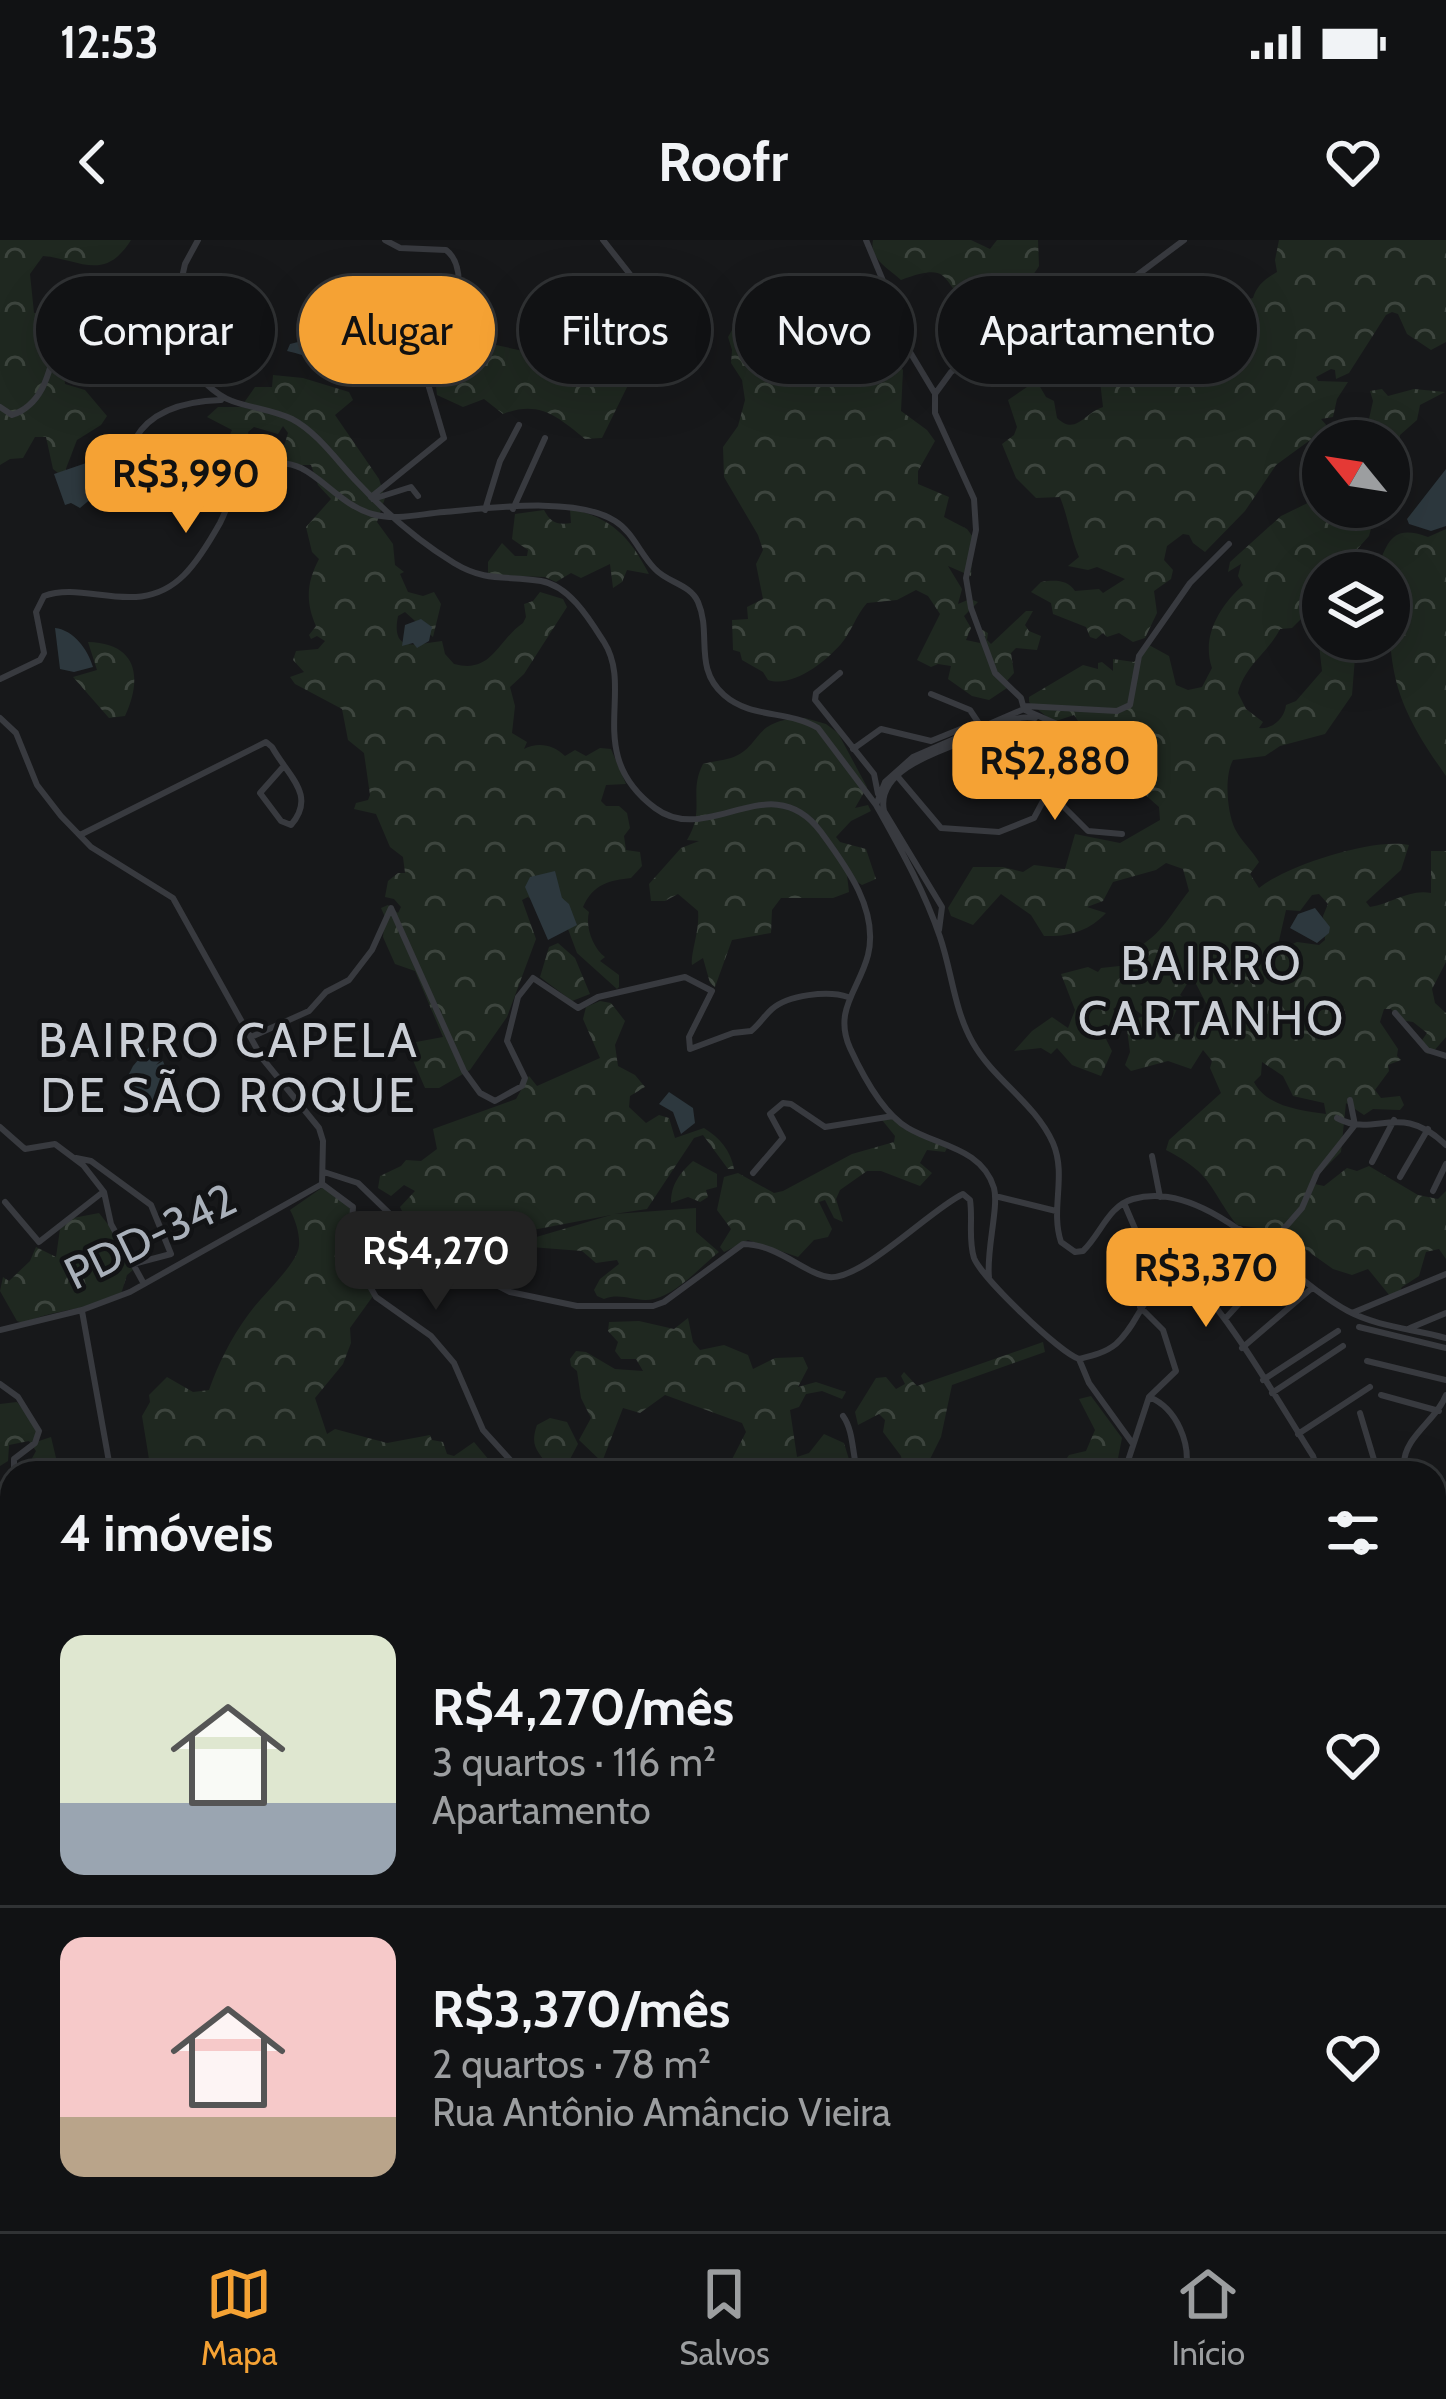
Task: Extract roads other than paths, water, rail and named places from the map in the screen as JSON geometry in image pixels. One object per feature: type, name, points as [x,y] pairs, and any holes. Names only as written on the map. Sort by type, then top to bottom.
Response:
[{"type":"street","points":[[182,276],[198,240]]},
{"type":"street","points":[[372,498],[444,438],[420,357],[447,327],[459,280],[459,264],[446,250],[385,240]]},
{"type":"street","points":[[603,240],[631,276]]},
{"type":"street","points":[[866,240],[886,288],[902,305],[910,352],[935,394],[935,413],[974,499],[976,530],[966,578],[971,608],[995,673],[1024,708],[1094,741],[1094,755],[1051,786],[1032,819],[1007,831],[946,831],[898,777]]},
{"type":"street","points":[[935,394],[951,372],[992,346],[1017,321],[1073,286],[1116,291],[1184,240]]},
{"type":"street","points":[[0,407],[12,415],[25,410],[44,384]]},
{"type":"street","points":[[203,384],[226,400],[297,421],[394,519],[475,574],[488,579],[542,581],[572,599],[610,652],[613,745],[650,806],[684,820],[702,820],[761,803],[783,806],[814,823],[854,879],[866,911],[868,956],[848,997],[843,1025],[850,1047],[893,1116],[906,1128],[980,1163],[995,1196],[989,1277]]},
{"type":"street","points":[[100,463],[118,473],[155,416],[202,401],[226,400]]},
{"type":"street","points":[[485,510],[500,461],[519,425]]},
{"type":"street","points":[[513,509],[545,438]]},
{"type":"street","points":[[0,679],[40,660],[44,653],[36,612],[44,596],[57,591],[132,598],[160,590],[180,578],[220,523],[236,484],[274,464],[302,465],[338,498],[370,514],[394,519],[513,509],[572,507],[598,512],[619,523],[655,569],[695,596],[704,664],[723,695],[758,712],[818,728],[875,806],[913,869],[974,1045],[1052,1140],[1060,1174],[1056,1211],[1061,1242],[1075,1252],[1090,1244],[1124,1203],[1160,1197],[1197,1207],[1240,1229],[1278,1262],[1352,1313],[1446,1338]]},
{"type":"street","points":[[372,498],[410,487],[418,496]]},
{"type":"street","points":[[878,794],[913,757],[1024,708],[1117,711],[1130,705],[1139,656],[1190,583],[1229,544]]},
{"type":"street","points":[[840,673],[815,697],[874,774],[875,806]]},
{"type":"street","points":[[853,749],[881,729],[932,741],[978,722],[970,710],[931,694]]},
{"type":"street","points":[[0,718],[16,733],[37,785],[91,847],[173,898],[274,1074],[319,1128],[322,1184],[353,1207],[350,1252],[376,1297],[431,1336],[454,1363],[483,1430],[511,1461]]},
{"type":"street","points":[[938,933],[941,907],[881,803],[884,794],[930,753],[1014,718],[1047,718]]},
{"type":"street","points":[[80,835],[259,743],[269,743],[305,803],[291,825],[281,821],[260,793],[283,767]]},
{"type":"street","points":[[1040,808],[1059,796],[1070,772]]},
{"type":"street","points":[[1059,796],[1061,805],[1083,828],[1122,834]]},
{"type":"street","points":[[251,1036],[309,1011],[326,992],[349,980],[372,950],[392,908],[464,1071],[480,1093],[495,1101],[523,1086],[526,1078],[506,1041],[514,1006],[532,978],[573,1008],[624,990],[691,978],[712,991],[689,1037],[690,1049],[751,1031],[772,1009],[795,998],[836,993],[848,997]]},
{"type":"street","points":[[1395,1013],[1427,1050],[1446,1056]]},
{"type":"street","points":[[1278,1262],[1282,1231],[1302,1208],[1317,1173],[1355,1125],[1350,1100]]},
{"type":"street","points":[[753,1173],[783,1138],[770,1114],[783,1103],[825,1127],[893,1116]]},
{"type":"street","points":[[1337,1118],[1355,1125],[1394,1120],[1428,1129],[1446,1145]]},
{"type":"street","points":[[1372,1162],[1394,1120]]},
{"type":"street","points":[[0,1127],[23,1148],[55,1144],[72,1157],[104,1192],[111,1224],[144,1284]]},
{"type":"street","points":[[1400,1178],[1428,1129]]},
{"type":"street","points":[[1152,1156],[1160,1197]]},
{"type":"street","points":[[72,1157],[91,1161],[151,1205],[171,1255],[133,1264]]},
{"type":"street","points":[[1433,1191],[1446,1164]]},
{"type":"street","points":[[324,1172],[358,1183],[426,1249],[510,1292],[577,1306],[664,1302],[728,1252],[750,1243],[797,1260],[824,1276],[839,1276],[889,1249],[932,1212],[963,1194],[971,1208],[974,1258],[1047,1338],[1078,1359],[1133,1444]]},
{"type":"street","name":"PDD-342","points":[[0,1330],[82,1310],[144,1284],[322,1184]]},
{"type":"street","points":[[5,1202],[39,1242],[104,1192]]},
{"type":"street","points":[[995,1196],[1056,1211]]},
{"type":"street","points":[[1124,1203],[1139,1238],[1156,1236],[1161,1282]]},
{"type":"street","points":[[1214,1302],[1240,1229]]},
{"type":"street","points":[[1183,1275],[1190,1231]]},
{"type":"street","points":[[1352,1313],[1446,1274]]},
{"type":"street","points":[[1078,1359],[1116,1345],[1161,1282],[1183,1275],[1214,1302],[1313,1461]]},
{"type":"street","points":[[1225,1319],[1256,1286]]},
{"type":"street","points":[[1242,1348],[1313,1287]]},
{"type":"street","points":[[1128,1461],[1149,1397],[1175,1374],[1176,1367],[1162,1330],[1140,1307]]},
{"type":"street","points":[[82,1310],[109,1461]]},
{"type":"street","points":[[1406,1329],[1446,1313]]},
{"type":"street","points":[[1359,1327],[1446,1348]]},
{"type":"street","points":[[1263,1380],[1338,1331]]},
{"type":"street","points":[[1272,1394],[1343,1346]]},
{"type":"street","points":[[1367,1361],[1446,1380]]},
{"type":"street","points":[[0,1384],[18,1396],[38,1431],[34,1443],[14,1461]]},
{"type":"street","points":[[1298,1434],[1370,1387]]},
{"type":"street","points":[[1381,1395],[1439,1411]]},
{"type":"street","points":[[1404,1461],[1410,1442],[1439,1411],[1446,1395]]},
{"type":"street","points":[[1149,1397],[1162,1404],[1187,1446],[1186,1461]]},
{"type":"street","points":[[1360,1413],[1374,1461]]},
{"type":"street","points":[[843,1416],[850,1427],[855,1461]]},
{"type":"district","name":"BAIRRO CARTANHO","points":[[1212,990]]},
{"type":"district","name":"BAIRRO CAPELA DE SÃO ROQUE","points":[[229,1068]]}]
